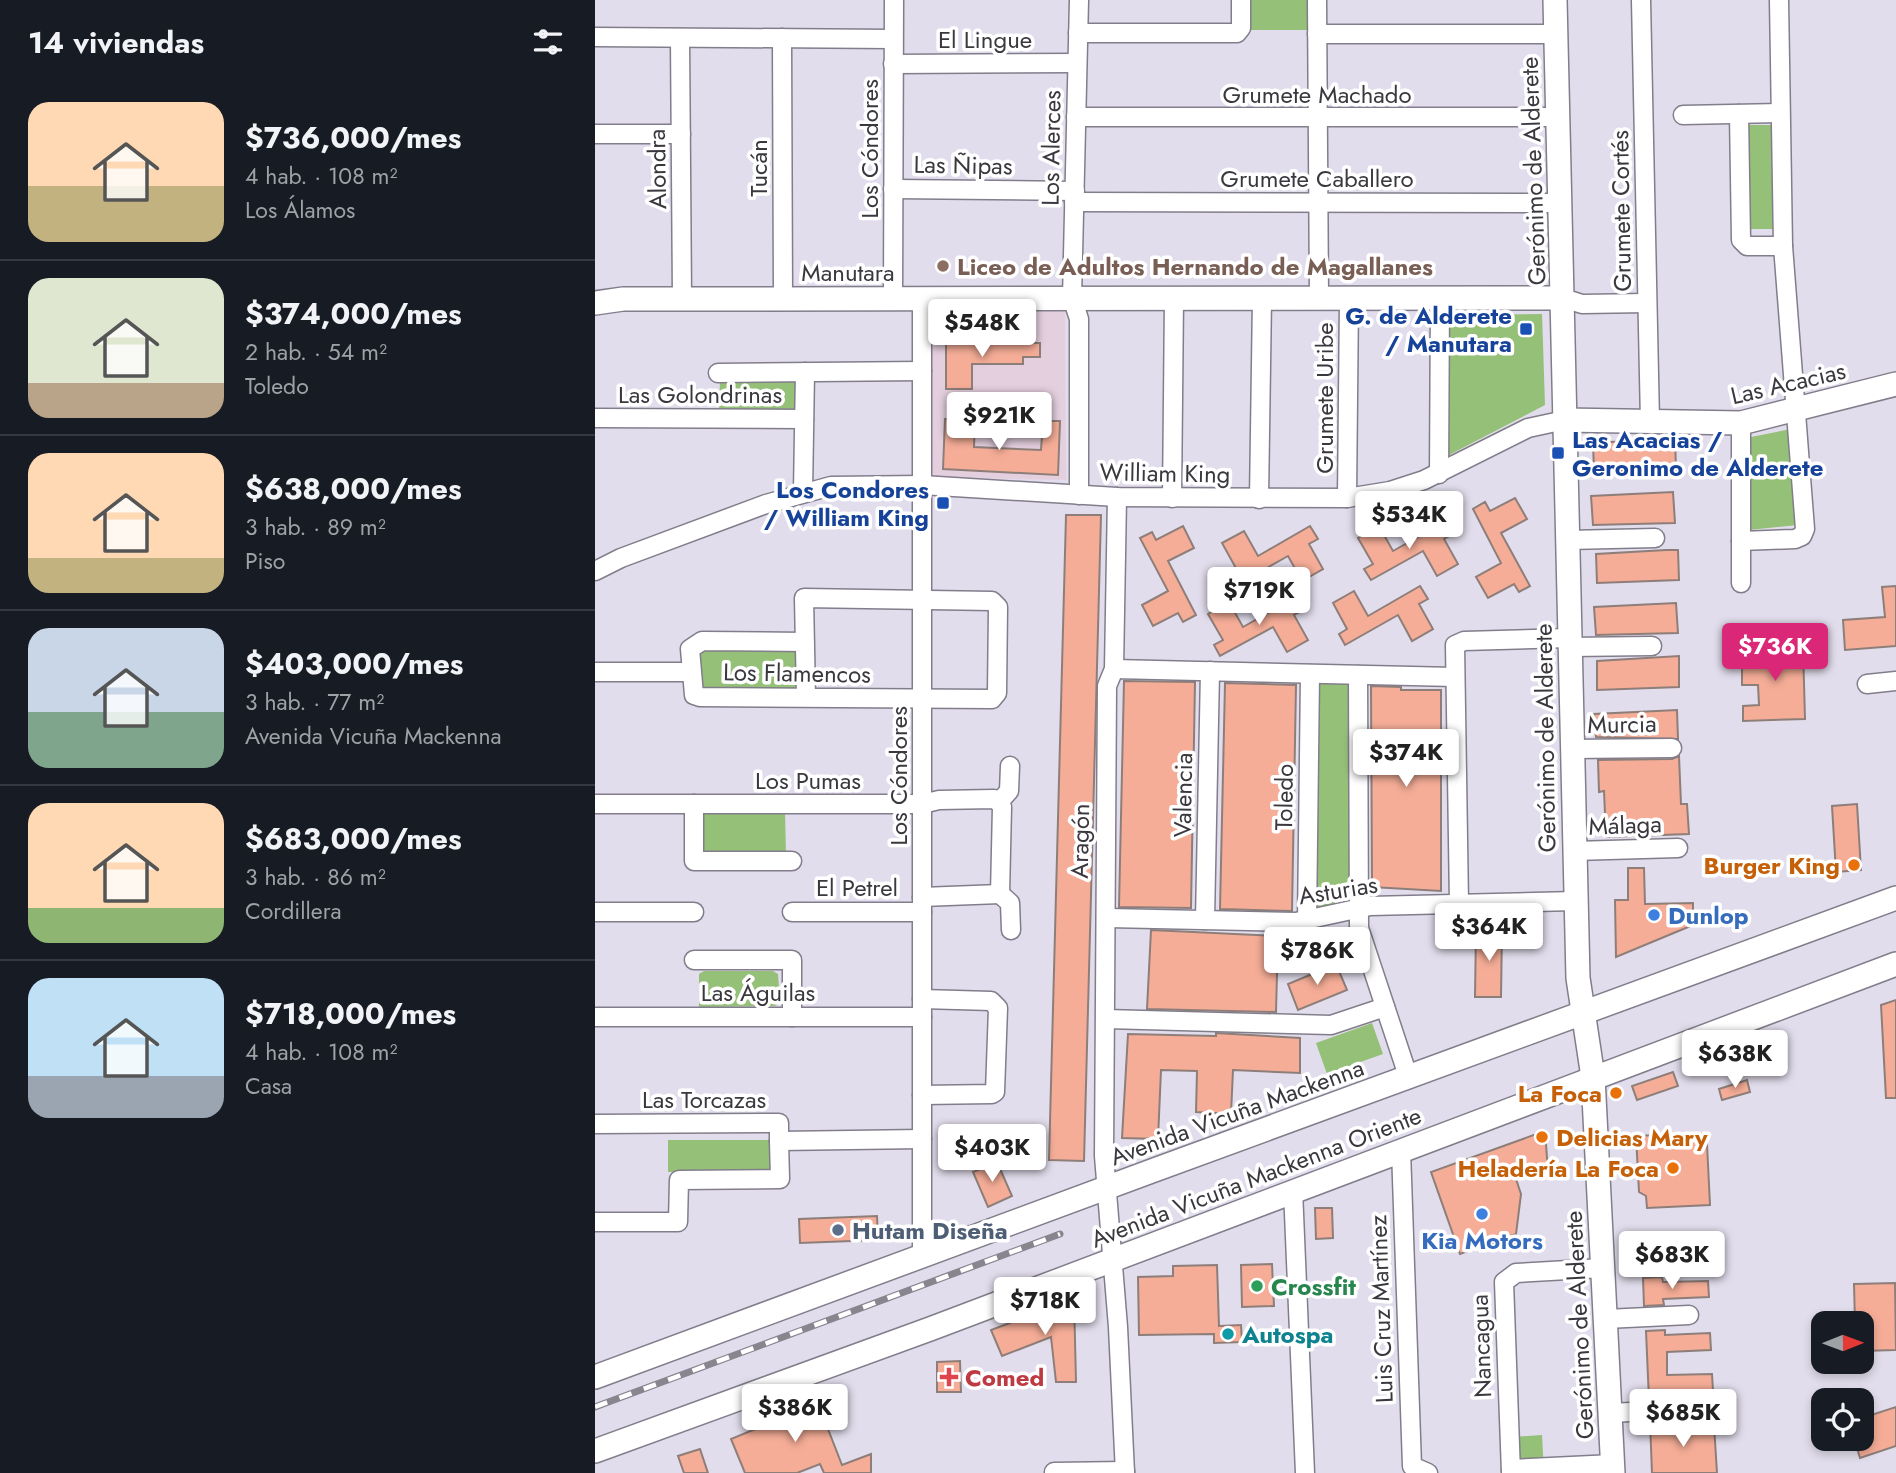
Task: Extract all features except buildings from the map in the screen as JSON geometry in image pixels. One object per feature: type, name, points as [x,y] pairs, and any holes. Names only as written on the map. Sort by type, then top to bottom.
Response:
[{"type":"main road","name":"Gerónimo de Alderete","points":[[1555,0],[1578,978],[1593,1077],[1613,1469]]},
{"type":"main road","name":"Manutara","points":[[595,303],[623,299],[783,298],[1563,298]]},
{"type":"main road","name":"Las Acacias","points":[[1565,420],[1741,424],[1896,384]]},
{"type":"main road","name":"Avenida Vicuña Mackenna","points":[[595,1377],[1105,1186],[1409,1079],[1896,898]]},
{"type":"main road","name":"Avenida Vicuña Mackenna Oriente","points":[[595,1451],[1113,1260],[1896,964]]},
{"type":"street","name":"Los Cóndores","points":[[893,298],[894,0]]},
{"type":"street","name":"Los Alerces","points":[[1079,0],[1072,298],[1079,319],[1079,495]]},
{"type":"street","points":[[1078,33],[1237,33],[1241,28],[1241,0]]},
{"type":"street","points":[[1317,0],[1319,298]]},
{"type":"street","name":"Grumete Cortés","points":[[1641,0],[1650,422]]},
{"type":"street","points":[[1741,541],[1795,539],[1802,536],[1805,529],[1798,409],[1783,246],[1779,0]]},
{"type":"street","points":[[1317,34],[1556,34]]},
{"type":"street","points":[[595,37],[893,39]]},
{"type":"street","name":"Alondra","points":[[680,38],[682,299]]},
{"type":"street","name":"Tucán","points":[[782,38],[783,298]]},
{"type":"street","name":"El Lingue","points":[[893,64],[1077,63]]},
{"type":"street","points":[[1683,115],[1780,113]]},
{"type":"street","points":[[1739,114],[1741,240],[1751,246],[1783,246]]},
{"type":"street","name":"Grumete Machado","points":[[1076,117],[1558,117]]},
{"type":"street","points":[[595,134],[681,134]]},
{"type":"street","name":"Las Ñipas","points":[[893,189],[1074,196]]},
{"type":"street","name":"Grumete Caballero","points":[[1074,196],[1318,202],[1560,203]]},
{"type":"street","name":"Los Cóndores","points":[[922,298],[922,1255]]},
{"type":"street","points":[[1171,498],[1174,298]]},
{"type":"street","points":[[1259,499],[1262,298]]},
{"type":"street","name":"Grumete Uribe","points":[[1347,498],[1349,298]]},
{"type":"street","points":[[1439,474],[1440,298]]},
{"type":"street","name":"Manutara","points":[[1563,298],[1582,304],[1647,303]]},
{"type":"street","name":"Las Golondrinas","points":[[718,373],[922,371]]},
{"type":"street","name":"Las Golondrinas","points":[[803,492],[805,372]]},
{"type":"street","name":"Las Golondrinas","points":[[595,418],[804,419]]},
{"type":"street","name":"William King","points":[[595,572],[628,556],[803,492],[845,485],[922,485],[1118,497],[1347,498],[1389,491],[1439,474],[1528,428],[1565,420]]},
{"type":"street","points":[[1741,424],[1741,583]]},
{"type":"street","name":"Aragón","points":[[1118,497],[1114,669],[1107,686],[1104,901],[1108,918],[1105,1186],[1113,1260],[1125,1472]]},
{"type":"street","points":[[1568,540],[1655,538]]},
{"type":"street","points":[[806,697],[804,598],[923,598]]},
{"type":"street","name":"Los Flamencos","points":[[805,642],[702,641],[691,649],[691,688],[694,695],[922,700],[996,697],[998,607],[992,601],[923,598]]},
{"type":"street","points":[[1459,904],[1454,648],[1460,641],[1652,646]]},
{"type":"street","points":[[1114,669],[1455,677]]},
{"type":"street","name":"Valencia","points":[[1205,920],[1210,671]]},
{"type":"street","name":"Los Flamencos","points":[[595,672],[691,672]]},
{"type":"street","name":"Toledo","points":[[1307,922],[1310,674]]},
{"type":"street","points":[[1358,675],[1358,908],[1361,936],[1409,1079]]},
{"type":"street","points":[[1867,684],[1896,681]]},
{"type":"street","name":"Murcia","points":[[1571,749],[1672,748]]},
{"type":"street","points":[[1010,766],[1009,791],[999,802],[1002,807],[1000,894],[1010,903],[1011,930]]},
{"type":"street","name":"Los Pumas","points":[[595,804],[922,804],[939,800],[994,799],[999,802]]},
{"type":"street","points":[[694,804],[694,861],[792,861]]},
{"type":"street","name":"Málaga","points":[[1574,851],[1678,848]]},
{"type":"street","name":"El Petrel","points":[[792,912],[922,904],[1000,894]]},
{"type":"street","name":"Asturias","points":[[1108,918],[1307,922],[1358,908],[1575,901]]},
{"type":"street","points":[[595,912],[694,912]]},
{"type":"street","points":[[694,960],[792,960],[792,1017]]},
{"type":"street","name":"Las Águilas","points":[[595,1017],[792,1017],[991,1001],[998,1008],[995,1092],[922,1095]]},
{"type":"street","points":[[1106,1019],[1331,1025],[1385,1007]]},
{"type":"street","name":"Las Torcazas","points":[[595,1124],[779,1123],[779,1141],[922,1139]]},
{"type":"street","points":[[595,1222],[678,1222],[679,1180],[780,1179],[779,1141]]},
{"type":"street","name":"Luis Cruz Martínez","points":[[1401,1150],[1414,1471]]},
{"type":"street","points":[[1293,1190],[1305,1473]]},
{"type":"street","name":"Nancagua","points":[[1603,1268],[1516,1273],[1504,1282],[1511,1471],[1613,1469]]},
{"type":"street","points":[[1605,1319],[1689,1315]]},
{"type":"street","points":[[1610,1413],[1692,1409]]},
{"type":"street","points":[[1053,1472],[1125,1472]]},
{"type":"shaded area","points":[[1065,311],[1066,480],[931,477],[927,312]]},
{"type":"green space","points":[[1242,0],[1310,0],[1311,30],[1243,30]]},
{"type":"green space","points":[[1745,125],[1771,125],[1773,229],[1748,229]]},
{"type":"green space","points":[[1542,314],[1545,405],[1449,455],[1449,315]]},
{"type":"green space","points":[[720,381],[797,382],[796,412],[719,411]]},
{"type":"green space","points":[[1791,429],[1798,525],[1749,530],[1746,438]]},
{"type":"green space","points":[[802,649],[803,688],[696,689],[696,650]]},
{"type":"green space","points":[[1316,679],[1352,681],[1350,897],[1315,910]]},
{"type":"green space","points":[[697,810],[785,811],[786,856],[697,855]]},
{"type":"green space","points":[[704,971],[773,971],[778,974],[780,1003],[775,1006],[699,1007],[699,974]]},
{"type":"green space","points":[[1372,1023],[1383,1054],[1327,1074],[1316,1043]]},
{"type":"green space","points":[[668,1140],[772,1140],[772,1171],[668,1172]]},
{"type":"green space","points":[[1542,1435],[1544,1473],[1515,1473],[1513,1437]]},
{"type":"railway","points":[[595,1407],[1060,1234]]},
{"type":"place","name":"Liceo de Adultos Hernando de Magallanes","points":[[943,266]]},
{"type":"place","name":"G. de Alderete / Manutara","points":[[1526,329]]},
{"type":"place","name":"Las Acacias / Geronimo de Alderete","points":[[1558,453]]},
{"type":"place","name":"Los Condores / William King","points":[[943,503]]},
{"type":"place","name":"Burger King","points":[[1854,865]]},
{"type":"place","name":"Dunlop","points":[[1654,915]]},
{"type":"place","name":"La Foca","points":[[1616,1093]]},
{"type":"place","name":"Delicias Mary","points":[[1542,1137]]},
{"type":"place","name":"Heladería La Foca","points":[[1673,1168]]},
{"type":"place","name":"Kia Motors","points":[[1482,1214]]},
{"type":"place","name":"Hutam Diseña","points":[[838,1230]]},
{"type":"place","name":"Crossfit","points":[[1257,1286]]},
{"type":"place","name":"Autospa","points":[[1228,1334]]},
{"type":"place","name":"Comed","points":[[949,1377]]}]
